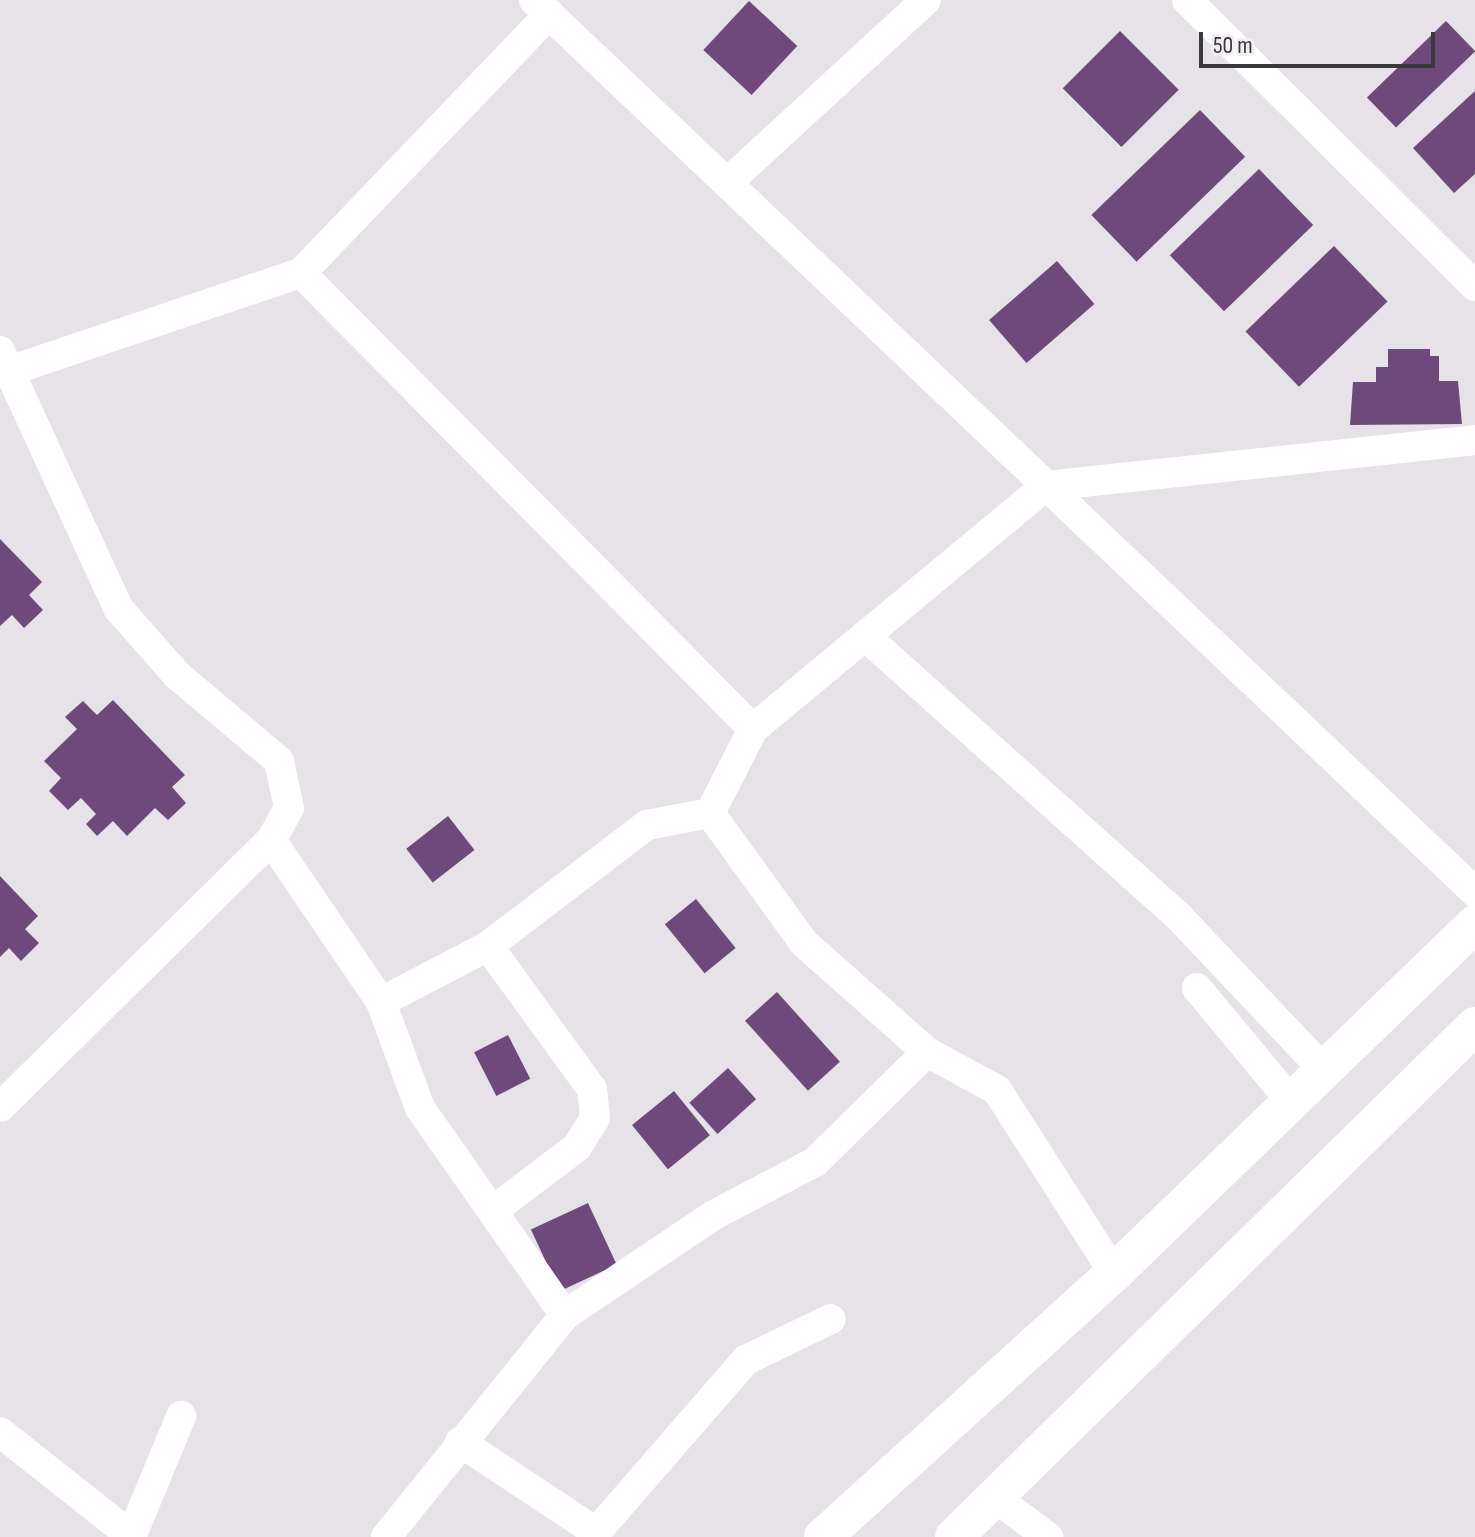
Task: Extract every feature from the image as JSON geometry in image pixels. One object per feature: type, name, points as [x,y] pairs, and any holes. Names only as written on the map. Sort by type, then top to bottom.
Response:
[{"type":"main road","points":[[823,1537],[1114,1273],[1289,1099],[1475,924]]},
{"type":"main road","points":[[954,1537],[1475,1026]]},
{"type":"street","points":[[727,183],[926,0]]},
{"type":"street","points":[[1208,6],[1475,286]]},
{"type":"street","points":[[0,1107],[271,840],[289,808],[279,761],[177,675],[118,608],[5,361],[301,273],[541,7],[1475,892]]},
{"type":"street","points":[[301,273],[753,729]]},
{"type":"street","points":[[710,813],[753,729],[1046,486],[1475,440]]},
{"type":"street","points":[[865,636],[1180,918],[1322,1068]]},
{"type":"street","points":[[381,1002],[488,946],[647,825],[710,813]]},
{"type":"street","points":[[710,813],[804,943],[927,1052],[997,1090],[1114,1273]]},
{"type":"street","points":[[271,840],[381,1002],[420,1108],[495,1209],[565,1315]]},
{"type":"street","points":[[488,946],[592,1089],[595,1118],[577,1147],[495,1209]]},
{"type":"street","points":[[1197,988],[1289,1099]]},
{"type":"street","points":[[386,1537],[565,1315],[714,1215],[815,1162],[927,1052]]},
{"type":"street","points":[[460,1442],[594,1534],[746,1360],[831,1319]]},
{"type":"street","points":[[0,1432],[131,1536],[181,1416]]},
{"type":"street","points":[[993,1496],[1048,1537]]},
{"type":"building","points":[[749,1],[797,46],[752,95],[703,50]]},
{"type":"building","points":[[1446,21],[1475,51],[1396,128],[1367,97]]},
{"type":"building","points":[[1120,31],[1179,90],[1121,147],[1063,88]]},
{"type":"building","points":[[1475,91],[1475,174],[1454,193],[1413,148]]},
{"type":"building","points":[[1200,110],[1245,157],[1137,262],[1091,215]]},
{"type":"building","points":[[1259,169],[1313,225],[1224,311],[1170,255]]},
{"type":"building","points":[[1334,246],[1387,301],[1299,387],[1246,331]]},
{"type":"building","points":[[1057,261],[1094,304],[1026,363],[989,320]]},
{"type":"building","points":[[1388,349],[1430,349],[1430,356],[1439,356],[1439,381],[1458,381],[1462,424],[1350,425],[1353,382],[1376,382],[1376,367],[1388,367]]},
{"type":"building","points":[[0,539],[42,582],[29,595],[43,610],[24,628],[12,615],[0,626]]},
{"type":"building","points":[[113,700],[185,775],[172,787],[186,803],[168,820],[155,808],[127,836],[113,821],[97,836],[86,824],[96,814],[81,798],[68,810],[49,791],[61,778],[44,761],[77,729],[65,717],[83,701],[97,715]]},
{"type":"building","points":[[448,816],[474,850],[433,883],[406,849]]},
{"type":"building","points":[[0,876],[38,916],[25,929],[39,943],[21,961],[9,948],[0,957]]},
{"type":"building","points":[[696,899],[736,948],[705,973],[665,924]]},
{"type":"building","points":[[777,992],[840,1062],[808,1091],[745,1021]]},
{"type":"building","points":[[508,1035],[530,1079],[496,1096],[474,1052]]},
{"type":"building","points":[[728,1068],[756,1099],[717,1134],[689,1103]]},
{"type":"building","points":[[674,1091],[710,1135],[668,1169],[632,1125]]},
{"type":"building","points":[[588,1203],[617,1265],[560,1291],[531,1230]]}]
